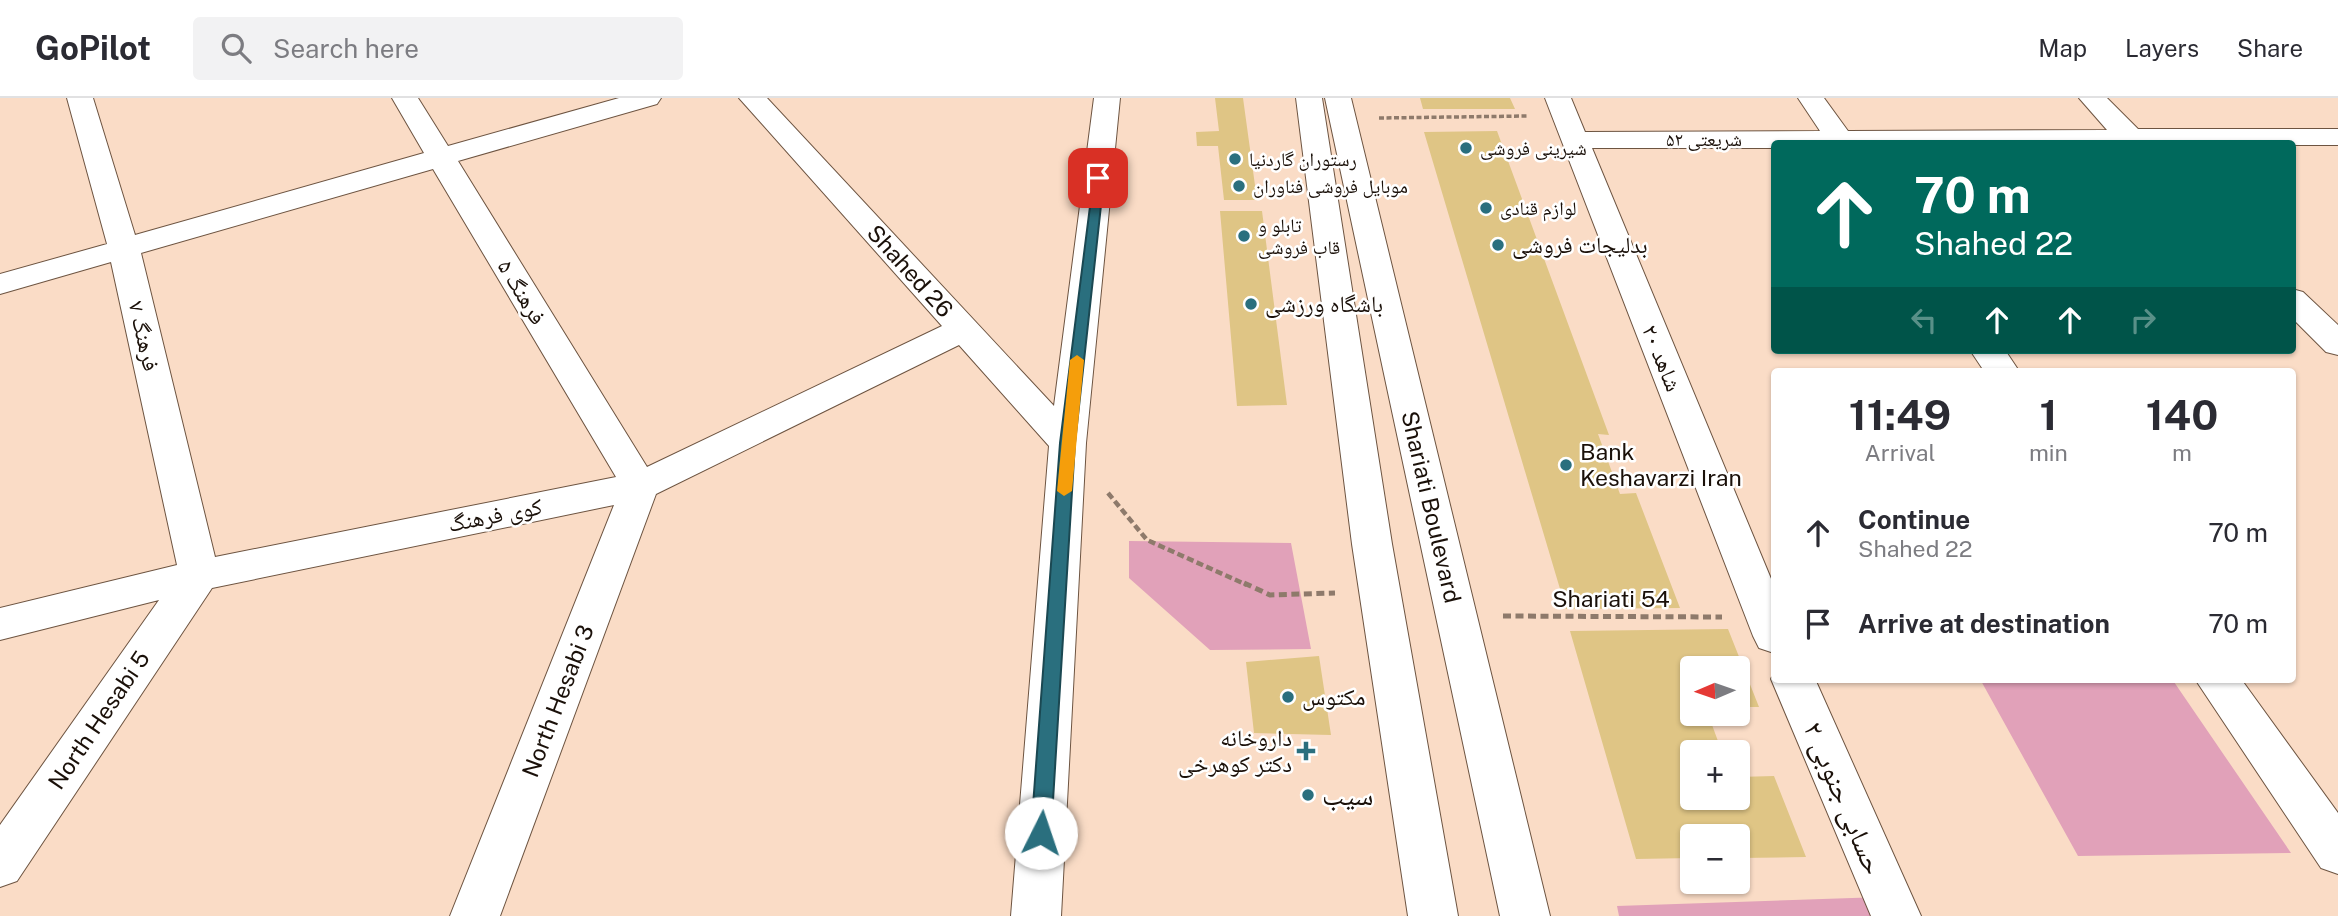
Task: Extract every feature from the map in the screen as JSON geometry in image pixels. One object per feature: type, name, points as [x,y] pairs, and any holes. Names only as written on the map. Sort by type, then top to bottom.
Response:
[{"type":"street","name":"فرهنگ ۷","points":[[80,98],[124,248],[199,575]]},
{"type":"street","name":"فرهنگ ۵","points":[[405,98],[640,486]]},
{"type":"street","points":[[0,284],[648,98]]},
{"type":"street","points":[[1035,916],[1068,443],[1107,98]]},
{"type":"street","points":[[1309,98],[1380,592],[1433,916]]},
{"type":"street","points":[[1811,98],[1840,140]]},
{"type":"street","points":[[2092,98],[2133,140]]},
{"type":"street","name":"Shahed 26","points":[[757,100],[1068,443]]},
{"type":"street","name":"Shariati Boulevard","points":[[1340,108],[1525,916]]},
{"type":"street","name":"شریعتی ۵۲","points":[[1566,118],[1829,140]]},
{"type":"street","name":"شاهد ۲۰","points":[[1566,118],[1771,622]]},
{"type":"street","name":"شریعتی ۵۲","points":[[2185,140],[2338,137]]},
{"type":"street","points":[[2296,303],[2338,344]]},
{"type":"street","name":"کوی فرهنگ","points":[[0,624],[199,575],[640,486],[964,329]]},
{"type":"street","name":"North Hesabi 3","points":[[475,916],[640,486]]},
{"type":"street","name":"North Hesabi 5","points":[[0,865],[199,575]]},
{"type":"street","name":"حسابی جنوبی ۲","points":[[1795,683],[1896,916]]},
{"type":"street","points":[[2220,683],[2338,852]]},
{"type":"path","points":[[1340,108],[1566,118]]},
{"type":"path","points":[[1068,443],[1147,540],[1270,595],[1380,592]]},
{"type":"path","name":"Shariati 54","points":[[1456,616],[1771,624]]},
{"type":"shaded area","points":[[1129,541],[1291,543],[1311,649],[1210,650],[1129,578]]},
{"type":"shaded area","points":[[1982,683],[2175,683],[2291,853],[2078,856]]},
{"type":"shaded area","points":[[1882,897],[1890,916],[1619,916],[1617,906]]},
{"type":"building","points":[[1215,98],[1243,98],[1257,200],[1224,200],[1218,146],[1197,146],[1196,132],[1219,131]]},
{"type":"building","points":[[1420,98],[1510,98],[1515,109],[1423,109]]},
{"type":"building","points":[[1497,131],[1609,435],[1598,434],[1620,494],[1636,493],[1680,608],[1566,609],[1424,132]]},
{"type":"building","points":[[1220,211],[1262,211],[1287,405],[1237,406]]},
{"type":"building","points":[[1728,629],[1739,656],[1680,656],[1680,726],[1712,726],[1718,740],[1680,740],[1680,810],[1750,810],[1750,777],[1774,776],[1806,857],[1750,858],[1750,824],[1680,824],[1680,858],[1636,859],[1570,631]]},
{"type":"building","name":"مکتوس","points":[[1319,656],[1331,735],[1254,733],[1246,662]]},
{"type":"building","points":[[1750,684],[1759,707],[1750,707]]},
{"type":"slow traffic","points":[[1064,491],[1077,360]]},
{"type":"place","name":"شیرینی فروشی","points":[[1466,148]]},
{"type":"place","name":"رستوران گاردنیا","points":[[1235,159]]},
{"type":"place","name":"موبایل فروشی فناوران","points":[[1239,186]]},
{"type":"place","name":"لوازم قنادی","points":[[1486,208]]},
{"type":"place","name":"تابلو و قاب فروشی","points":[[1244,236]]},
{"type":"place","name":"بدلیجات فروشی","points":[[1498,245]]},
{"type":"place","name":"باشگاه ورزشی","points":[[1251,304]]},
{"type":"place","name":"Bank Keshavarzi Iran","points":[[1566,465]]},
{"type":"place","name":"مکتوس","points":[[1288,697]]},
{"type":"place","name":"داروخانه دکتر کوهرخی","points":[[1306,751]]},
{"type":"place","name":"سیب","points":[[1308,795]]},
{"type":"route","points":[[1041,833],[1068,443],[1098,178]]}]
